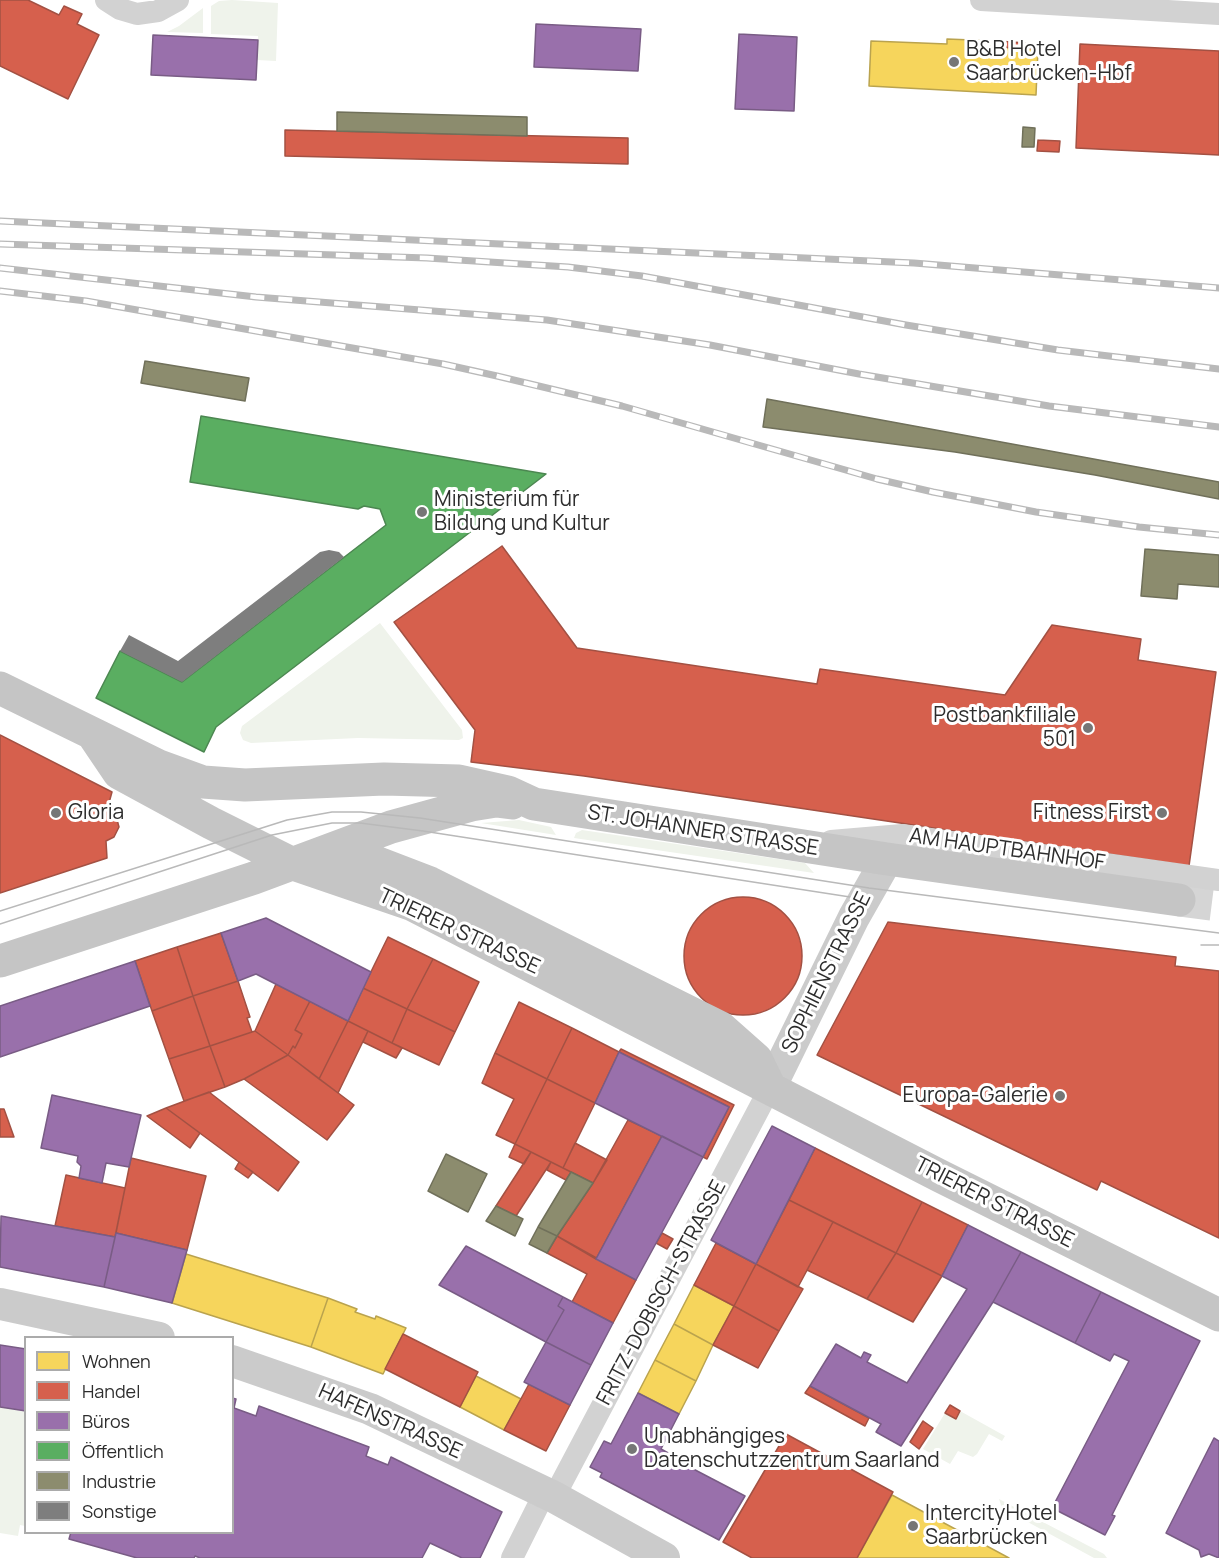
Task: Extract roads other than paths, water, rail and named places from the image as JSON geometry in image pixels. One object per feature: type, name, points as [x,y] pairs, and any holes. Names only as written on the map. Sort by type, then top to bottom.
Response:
[{"type":"main road","name":"TRIERER STRASSE","points":[[0,688],[94,736],[183,777],[203,782],[228,784]]},
{"type":"main road","name":"TRIERER STRASSE","points":[[94,736],[119,773],[212,824],[303,860],[352,884],[412,905],[929,1170],[1219,1315]]},
{"type":"main road","name":"ST. JOHANNER STRASSE","points":[[228,784],[269,785],[426,779],[481,785],[508,792],[534,804],[886,859],[1179,900]]},
{"type":"main road","points":[[0,961],[254,878],[391,827],[455,808],[496,801],[534,804]]},
{"type":"main road","points":[[412,905],[394,885],[387,866],[393,846],[423,831],[453,820],[534,804]]},
{"type":"main road","name":"TRIERER STRASSE","points":[[303,860],[351,856],[387,866],[430,883],[721,1028],[756,1059],[770,1088]]},
{"type":"main road","points":[[254,878],[307,877],[352,884]]},
{"type":"street","points":[[106,0],[120,9],[137,14],[158,11],[178,0]]},
{"type":"street","points":[[981,0],[1059,2],[1219,14]]},
{"type":"street","name":"AM HAUPTBAHNHOF","points":[[795,845],[902,835],[1219,880]]},
{"type":"street","name":"SOPHIENSTRASSE","points":[[770,1088],[854,916],[886,859]]},
{"type":"street","name":"FRITZ-DOBISCH-STRASSE","points":[[549,1495],[770,1088]]},
{"type":"street","points":[[0,1304],[150,1336]]},
{"type":"street","name":"HAFENSTRASSE","points":[[234,1362],[370,1409],[549,1495],[664,1558]]},
{"type":"street","points":[[512,1558],[549,1495]]},
{"type":"tunnel","points":[[1179,900],[1219,905]]},
{"type":"tram line","points":[[0,911],[287,820],[332,812],[361,812],[420,818],[869,888],[1219,933]]},
{"type":"tram line","points":[[0,924],[272,835],[332,823],[360,823],[423,831],[863,899]]},
{"type":"tram line","points":[[1201,945],[1219,945]]},
{"type":"railway","points":[[0,221],[914,263],[1219,288]]},
{"type":"railway","points":[[0,244],[427,258],[568,267],[642,276],[906,325],[1058,350],[1219,369]]},
{"type":"railway","points":[[0,268],[256,297],[547,320],[710,345],[859,374],[1049,406],[1219,427]]},
{"type":"railway","points":[[0,291],[86,301],[443,364],[622,406],[877,479],[933,492],[1036,512],[1139,527],[1219,535]]},
{"type":"place","name":"B&B Hotel Saarbrücken-Hbf","points":[[954,62]]},
{"type":"place","name":"Ministerium für Bildung und Kultur","points":[[422,512]]},
{"type":"place","name":"Postbankfiliale 501","points":[[1088,728]]},
{"type":"place","name":"Gloria","points":[[56,813]]},
{"type":"place","name":"Fitness First","points":[[1162,813]]},
{"type":"place","name":"Europa-Galerie","points":[[1060,1096]]},
{"type":"place","name":"Unabhängiges Datenschutzzentrum Saarland","points":[[632,1449]]},
{"type":"place","name":"IntercityHotel Saarbrücken","points":[[913,1526]]}]
